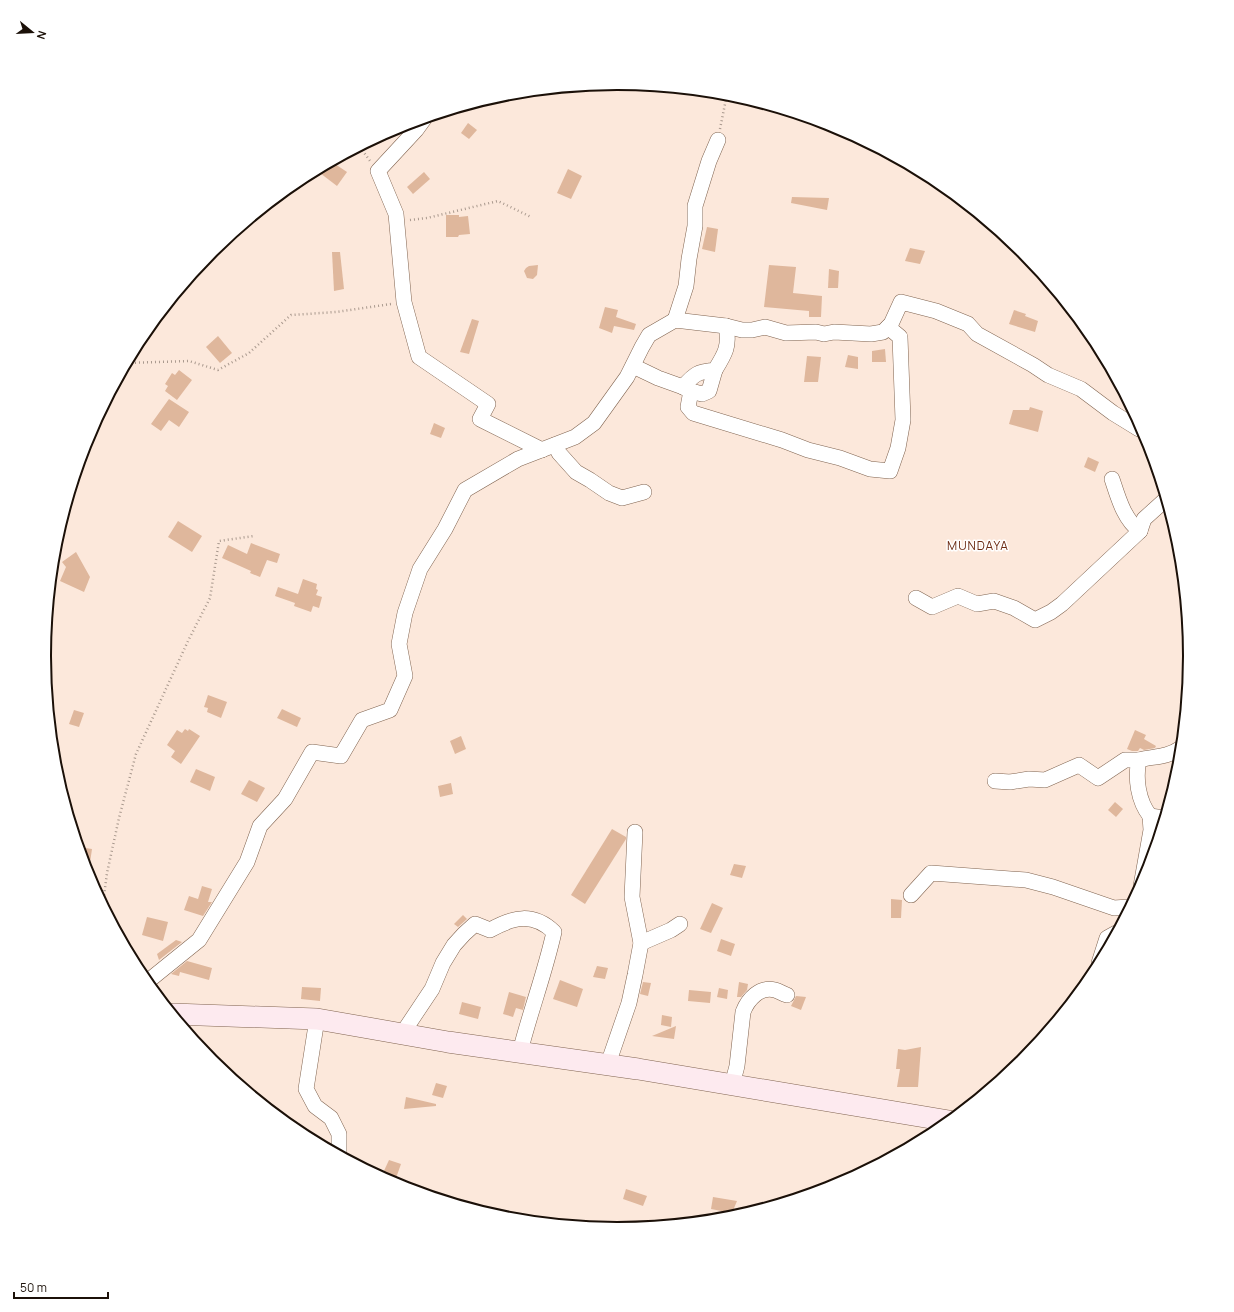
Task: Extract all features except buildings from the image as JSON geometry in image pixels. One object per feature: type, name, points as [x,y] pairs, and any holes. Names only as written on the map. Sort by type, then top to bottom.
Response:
[{"type":"main road","points":[[179,1014],[317,1019],[402,1034],[608,1064],[941,1120]]},
{"type":"street","points":[[419,126],[378,170],[396,214],[404,302],[420,357],[488,404],[480,419],[559,453],[576,472],[609,493],[622,498],[644,492]]},
{"type":"street","points":[[675,320],[686,286],[694,226],[695,206],[709,162],[718,140]]},
{"type":"street","points":[[152,978],[199,940],[247,862],[260,826],[285,799],[312,752],[341,756],[362,720],[390,710],[405,676],[399,644],[405,613],[420,568],[445,529],[465,490],[518,458],[576,437],[594,423],[627,377],[649,335],[675,320],[726,326],[742,330],[752,330],[765,327],[786,333],[816,332],[824,334],[834,332],[871,334],[883,332],[891,324],[901,302],[936,311],[968,324],[977,334],[1041,371],[1082,389],[1113,413],[1134,427]]},
{"type":"street","points":[[726,326],[728,344],[724,356],[716,370],[702,372],[692,376],[687,389],[688,407],[693,413],[782,440],[808,450],[840,458],[870,469],[890,471],[898,448],[903,420],[900,337],[888,327]]},
{"type":"street","points":[[633,366],[658,378],[687,389]]},
{"type":"street","points":[[1112,479],[1116,495],[1125,514],[1135,528],[1140,530]]},
{"type":"street","points":[[916,598],[932,607],[958,596],[977,604],[994,602],[1014,608],[1035,620],[1052,612],[1062,604],[1140,530],[1144,518],[1162,503]]},
{"type":"street","points":[[996,781],[1010,782],[1029,779],[1045,780],[1079,765],[1098,778],[1125,760],[1156,758],[1174,752]]},
{"type":"street","points":[[1139,760],[1136,770],[1144,808],[1157,817],[1151,830],[1146,856]]},
{"type":"street","points":[[608,1064],[629,1003],[641,943],[632,897],[635,832]]},
{"type":"street","points":[[911,895],[931,873],[1026,880],[1053,887],[1114,908],[1124,907]]},
{"type":"street","points":[[402,1034],[432,989],[443,963],[454,945],[475,924],[490,930],[504,922],[530,918],[547,925],[554,932],[520,1052]]},
{"type":"street","points":[[641,943],[671,930],[680,924]]},
{"type":"street","points":[[732,1085],[737,1066],[743,1012],[746,1005],[758,992],[774,989],[787,996]]},
{"type":"street","points":[[317,1019],[306,1089],[315,1106],[330,1118],[339,1134],[339,1149]]},
{"type":"path","points":[[718,140],[726,101]]},
{"type":"path","points":[[397,222],[427,218],[498,201],[531,217]]},
{"type":"path","points":[[133,363],[189,361],[218,370],[249,353],[291,315],[336,312],[404,302]]},
{"type":"path","points":[[104,895],[107,873],[119,818],[136,754],[188,640],[210,598],[219,542],[254,536]]},
{"type":"district","name":"MUNDAYA","points":[[978,545]]}]
